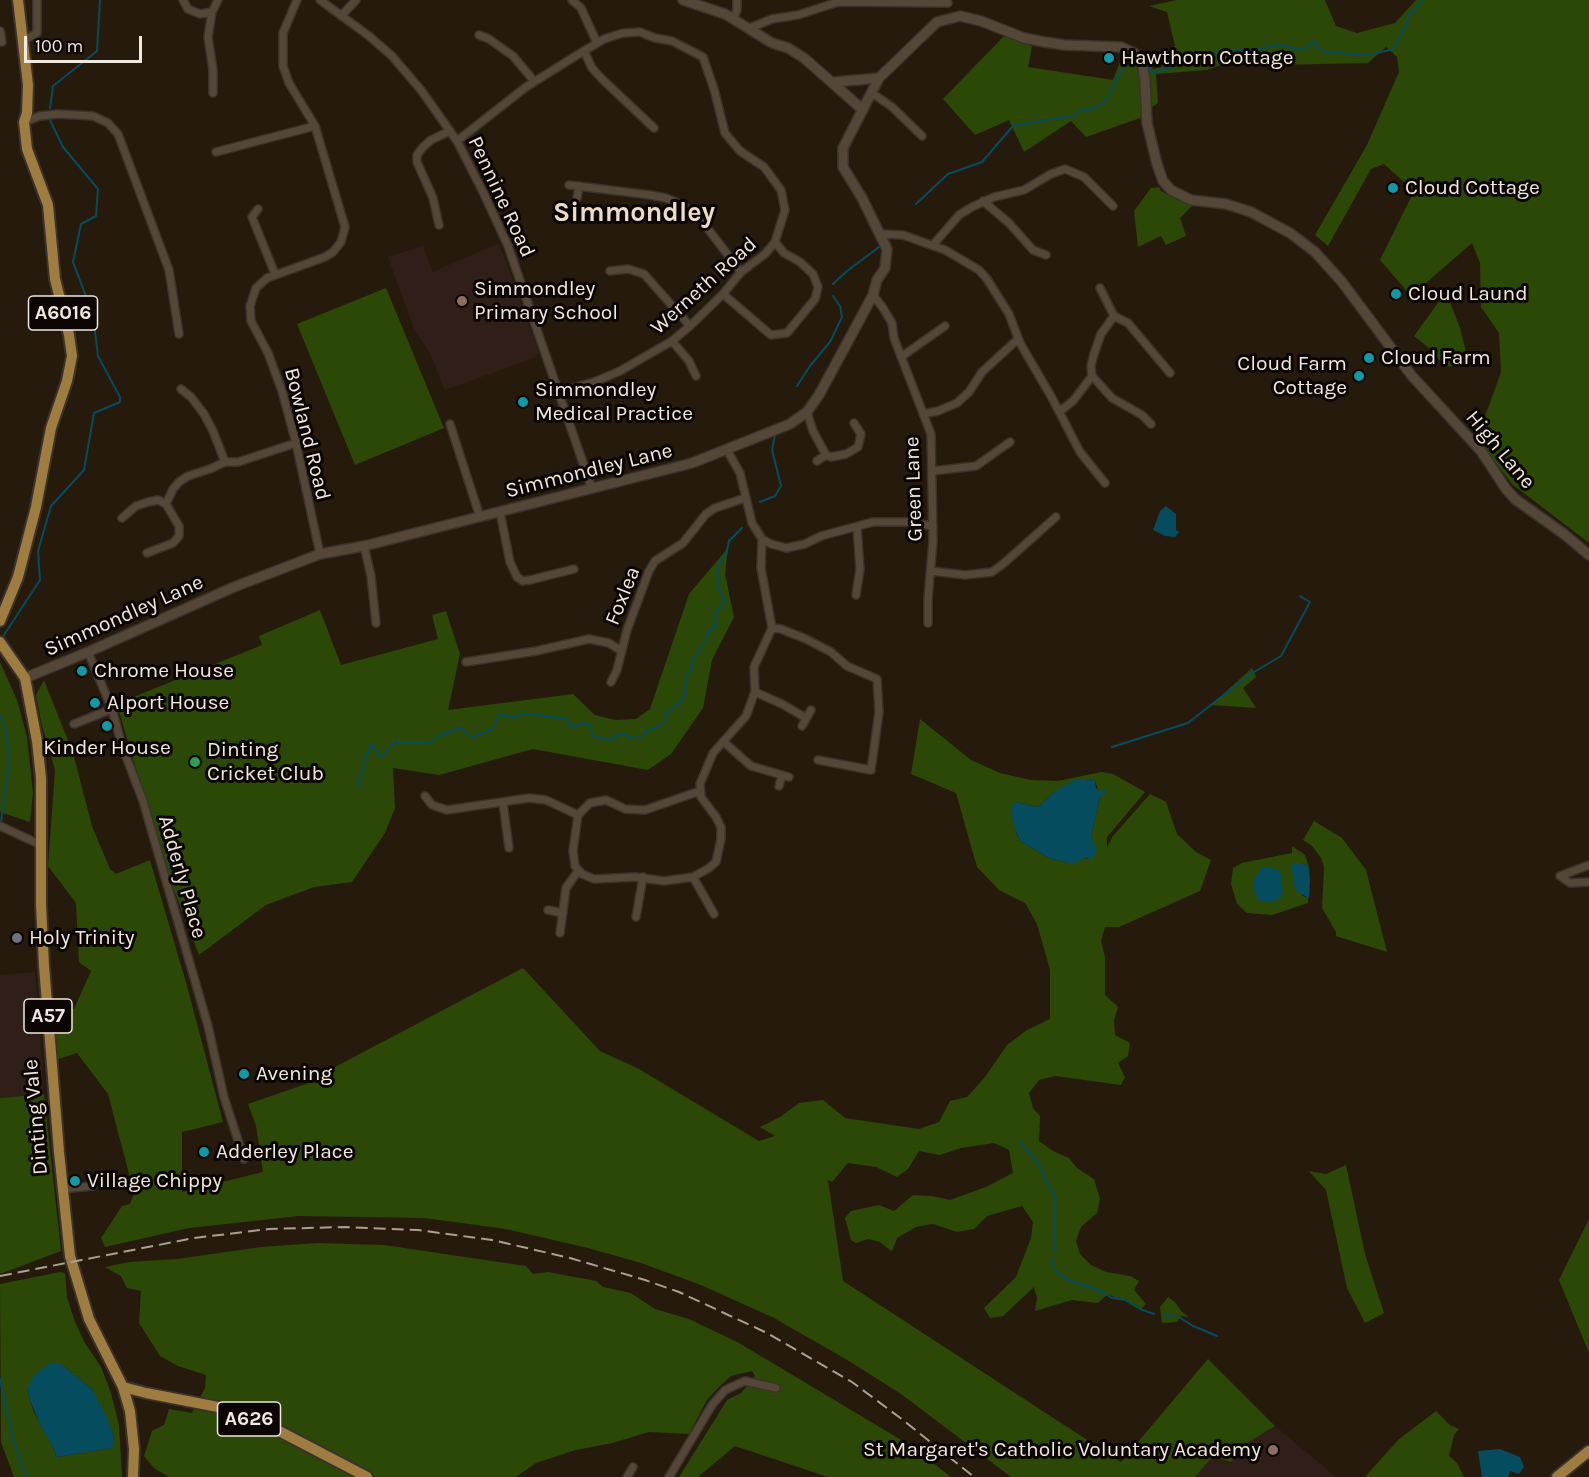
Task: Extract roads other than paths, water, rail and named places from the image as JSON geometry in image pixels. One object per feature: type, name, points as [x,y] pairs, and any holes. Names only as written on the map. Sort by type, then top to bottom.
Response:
[{"type":"main road","name":"A6016","points":[[0,621],[18,577],[36,507],[51,428],[67,381],[72,356],[56,279],[48,205],[27,149],[24,122],[27,113],[28,85],[18,0]]},
{"type":"main road","name":"Dinting Vale","points":[[0,642],[25,678],[37,741],[41,778],[44,966],[62,1189],[70,1256],[82,1301],[95,1334],[123,1387],[130,1411],[134,1449],[133,1477]]},
{"type":"main road","name":"A626","points":[[123,1387],[218,1407],[281,1432],[367,1477]]},
{"type":"main road","points":[[1557,1477],[1589,1451]]},
{"type":"street","points":[[22,41],[37,33],[37,0]]},
{"type":"street","points":[[183,0],[188,9],[200,14],[212,12]]},
{"type":"street","points":[[213,93],[213,70],[208,37],[212,12],[218,0]]},
{"type":"street","name":"Bowland Road","points":[[297,0],[283,33],[283,66],[289,83],[315,126],[345,226],[341,242],[333,252],[325,257],[275,274],[261,283],[253,293],[250,306],[251,321],[268,353],[282,391],[296,443],[320,554]]},
{"type":"street","name":"Pennine Road","points":[[320,0],[392,56],[421,90],[457,141],[508,246],[592,489]]},
{"type":"street","points":[[341,16],[356,0]]},
{"type":"street","points":[[572,0],[581,8],[597,43]]},
{"type":"street","points":[[683,0],[725,14],[771,43],[788,48],[834,82],[863,110]]},
{"type":"street","points":[[733,19],[737,10],[737,0]]},
{"type":"street","points":[[750,28],[772,19],[798,15],[838,2],[948,3]]},
{"type":"street","name":"High Lane","points":[[879,78],[937,22],[960,16],[1034,40],[1064,45],[1121,47],[1134,53],[1142,64],[1147,123],[1163,182],[1171,190],[1191,200],[1227,204],[1251,212],[1290,233],[1315,252],[1342,282],[1419,384],[1481,451],[1515,499],[1589,555]]},
{"type":"street","points":[[0,32],[2,42]]},
{"type":"street","name":"Werneth Road","points":[[457,141],[534,81],[597,43],[622,33],[640,32],[672,41],[703,57],[725,133],[740,151],[764,167],[781,190],[785,210],[775,242],[765,254],[741,272],[723,294],[690,326],[672,342],[620,371],[594,382],[559,392]]},
{"type":"street","points":[[479,35],[489,39],[513,56],[534,81]]},
{"type":"street","points":[[584,51],[592,68],[654,128]]},
{"type":"street","points":[[834,82],[879,78]]},
{"type":"street","name":"Simmondley Lane","points":[[25,678],[234,587],[320,554],[364,546],[692,463],[790,424],[807,412],[819,396],[885,268],[887,249],[862,198],[843,167],[843,148],[879,78]]},
{"type":"street","points":[[872,93],[892,107],[922,136]]},
{"type":"street","points":[[24,122],[40,116],[58,114],[93,116],[108,123],[118,134],[130,160],[144,206],[169,270],[179,334]]},
{"type":"street","points":[[216,152],[315,126]]},
{"type":"street","points":[[440,225],[433,198],[417,162],[417,154],[431,140],[450,130]]},
{"type":"street","points":[[933,245],[959,215],[983,201],[1024,190],[1051,174],[1065,169],[1084,177],[1113,206]]},
{"type":"street","points":[[569,185],[650,195],[680,204],[698,216],[741,272]]},
{"type":"street","points":[[577,198],[579,186]]},
{"type":"street","points":[[983,201],[1009,223],[1033,250],[1046,255]]},
{"type":"street","points":[[258,209],[252,217],[275,274]]},
{"type":"street","points":[[880,234],[903,235],[933,245],[956,255],[979,270],[1009,314],[1018,339],[1080,452],[1106,483]]},
{"type":"street","points":[[723,294],[771,335],[787,333],[815,299],[818,287],[813,274],[800,262],[784,253],[775,242]]},
{"type":"street","points":[[610,271],[628,269],[644,274],[690,326]]},
{"type":"street","points":[[1100,288],[1114,316],[1128,323],[1170,373]]},
{"type":"street","name":"Green Lane","points":[[873,295],[884,308],[892,323],[894,338],[931,434],[933,541],[928,623]]},
{"type":"street","points":[[1114,316],[1101,334],[1090,366],[1092,376],[1112,398],[1142,415],[1151,424]]},
{"type":"street","points":[[901,357],[945,326]]},
{"type":"street","points":[[923,414],[957,403],[969,392],[988,365],[1018,339]]},
{"type":"street","points":[[672,342],[689,361],[696,375]]},
{"type":"street","points":[[1059,412],[1086,387],[1092,376]]},
{"type":"street","points":[[181,388],[204,414],[225,462]]},
{"type":"street","points":[[807,412],[813,431],[826,455],[831,457],[846,454],[858,447],[861,434],[854,423]]},
{"type":"street","points":[[450,424],[480,517]]},
{"type":"street","points":[[932,471],[976,466],[1010,442]]},
{"type":"street","points":[[166,504],[173,489],[188,476],[225,462],[238,462],[296,443]]},
{"type":"street","points":[[727,450],[740,473],[752,523],[762,539],[771,544],[786,548],[805,544],[820,536],[873,522],[907,522],[933,526]]},
{"type":"street","points":[[817,461],[826,455]]},
{"type":"street","name":"Foxlea","points":[[611,682],[617,669],[620,650],[649,571],[655,561],[683,543],[706,514],[715,508],[745,498]]},
{"type":"street","points":[[122,518],[136,506],[148,502],[158,500],[166,504],[178,526],[179,536],[173,543],[147,553]]},
{"type":"street","points":[[500,512],[510,562],[517,578],[523,581],[530,580],[574,569]]},
{"type":"street","points":[[931,571],[964,575],[992,572],[1056,517]]},
{"type":"street","points":[[855,595],[860,569],[856,528]]},
{"type":"street","points":[[700,791],[645,810],[626,809],[606,800],[590,803],[578,815],[573,860],[578,871],[594,879],[643,877],[664,881],[693,877],[716,862],[721,827],[701,797],[701,779],[713,753],[746,716],[755,692],[754,667],[772,628],[762,568],[762,539]]},
{"type":"street","points":[[364,546],[371,576],[376,623]]},
{"type":"street","points":[[772,628],[781,629],[806,639],[831,652],[847,666],[877,679],[879,712],[872,770],[818,760]]},
{"type":"street","points":[[466,662],[536,651],[589,639],[601,641],[620,650]]},
{"type":"street","name":"Adderly Place","points":[[88,652],[112,709],[143,801],[244,1159]]},
{"type":"street","points":[[755,692],[806,718]]},
{"type":"street","points":[[74,724],[112,709]]},
{"type":"street","points":[[802,726],[811,710]]},
{"type":"street","points":[[724,742],[751,766],[786,776],[779,786]]},
{"type":"street","points":[[425,796],[432,805],[447,810],[529,798],[546,800],[578,815]]},
{"type":"street","points":[[502,803],[509,848]]},
{"type":"street","points":[[0,826],[41,845]]},
{"type":"street","points":[[1589,864],[1560,876],[1570,883],[1589,882]]},
{"type":"street","points":[[560,933],[566,888],[578,871]]},
{"type":"street","points":[[636,917],[643,877]]},
{"type":"street","points":[[693,877],[714,914]]},
{"type":"street","points":[[548,910],[563,913]]},
{"type":"street","points":[[62,1189],[93,1186]]},
{"type":"street","points":[[669,1477],[712,1405],[725,1390],[745,1381],[776,1388]]},
{"type":"street","points":[[627,1477],[633,1467]]},
{"type":"water","points":[[1166,506],[1176,514],[1176,530],[1179,532],[1175,537],[1165,536],[1153,530],[1160,511]]},
{"type":"water","points":[[1074,780],[1095,781],[1099,791],[1107,790],[1106,794],[1100,796],[1091,837],[1097,849],[1092,859],[1084,858],[1075,863],[1069,863],[1049,858],[1020,841],[1014,826],[1012,804],[1017,802],[1038,807],[1054,792]]},
{"type":"water","points":[[1291,863],[1302,863],[1309,867],[1308,898],[1295,890]]},
{"type":"water","points":[[1270,867],[1280,871],[1283,892],[1279,899],[1270,902],[1260,901],[1255,894],[1253,882],[1261,868]]},
{"type":"water","points":[[50,1363],[61,1364],[92,1389],[114,1436],[113,1448],[56,1457],[29,1398],[28,1387],[33,1376]]},
{"type":"water","points":[[1500,1449],[1520,1457],[1524,1467],[1519,1474],[1510,1471],[1508,1477],[1482,1477],[1478,1451]]},
{"type":"waterway","points":[[50,108],[53,86],[97,51],[100,0]]},
{"type":"waterway","points":[[1147,63],[1152,73],[1196,60],[1205,53],[1278,45],[1303,50],[1315,41],[1325,52],[1364,55],[1377,53],[1393,49],[1407,24],[1408,16],[1423,0]]},
{"type":"waterway","points":[[916,204],[948,174],[982,162],[1013,126],[1076,115],[1081,110],[1094,109],[1109,96],[1117,77],[1128,63]]},
{"type":"waterway","points":[[4,635],[40,580],[38,551],[51,506],[84,470],[94,413],[120,402],[120,397],[98,356],[93,315],[73,262],[81,224],[96,216],[98,189],[63,147],[50,120]]},
{"type":"waterway","points":[[833,284],[879,247]]},
{"type":"waterway","points":[[797,386],[830,342],[842,317],[840,306],[833,296]]},
{"type":"waterway","points":[[760,502],[775,496],[781,486],[772,450],[775,434]]},
{"type":"waterway","points":[[358,787],[364,761],[371,745],[378,750],[378,757],[382,757],[393,743],[429,743],[439,736],[460,728],[471,736],[475,736],[491,730],[501,714],[514,718],[518,715],[538,715],[566,719],[571,727],[585,723],[591,727],[593,737],[612,740],[617,735],[626,735],[629,738],[640,737],[648,730],[661,726],[666,721],[665,714],[683,700],[687,674],[693,668],[693,660],[706,641],[708,632],[716,624],[715,615],[723,605],[724,599],[719,590],[717,570],[726,555],[729,541],[742,528]]},
{"type":"waterway","points":[[1254,672],[1281,656],[1310,602],[1300,596]]},
{"type":"waterway","points":[[1112,747],[1188,723],[1253,672]]},
{"type":"waterway","points":[[0,717],[5,726],[9,760],[1,823]]},
{"type":"waterway","points":[[1019,1141],[1036,1160],[1055,1197],[1054,1252]]},
{"type":"waterway","points":[[1052,1258],[1052,1265],[1066,1279],[1103,1292],[1112,1298],[1125,1300],[1154,1314]]},
{"type":"waterway","points":[[1164,1315],[1175,1316]]},
{"type":"waterway","points":[[1179,1317],[1217,1336]]},
{"type":"waterway","points":[[0,1379],[13,1438],[26,1477]]},
{"type":"railway","points":[[0,1276],[194,1238],[269,1229],[346,1227],[418,1230],[492,1240],[570,1258],[645,1280],[679,1292],[767,1333],[852,1382],[974,1477]]},
{"type":"place","name":"Hawthorn Cottage","points":[[1109,58]]},
{"type":"place","name":"Cloud Cottage","points":[[1393,188]]},
{"type":"place","name":"Cloud Laund","points":[[1396,294]]},
{"type":"place","name":"Simmondley Primary School","points":[[462,301]]},
{"type":"place","name":"Cloud Farm","points":[[1369,358]]},
{"type":"place","name":"Cloud Farm Cottage","points":[[1359,376]]},
{"type":"place","name":"Simmondley Medical Practice","points":[[523,402]]},
{"type":"place","name":"Chrome House","points":[[82,671]]},
{"type":"place","name":"Alport House","points":[[95,703]]},
{"type":"place","name":"Kinder House","points":[[107,726]]},
{"type":"place","name":"Dinting Cricket Club","points":[[195,762]]},
{"type":"place","name":"Holy Trinity","points":[[17,938]]},
{"type":"place","name":"Avening","points":[[244,1074]]},
{"type":"place","name":"Adderley Place","points":[[204,1152]]},
{"type":"place","name":"Village Chippy","points":[[75,1181]]},
{"type":"place","name":"St Margaret's Catholic Voluntary Academy","points":[[1273,1450]]},
{"type":"district","name":"Simmondley","points":[[634,213]]}]
